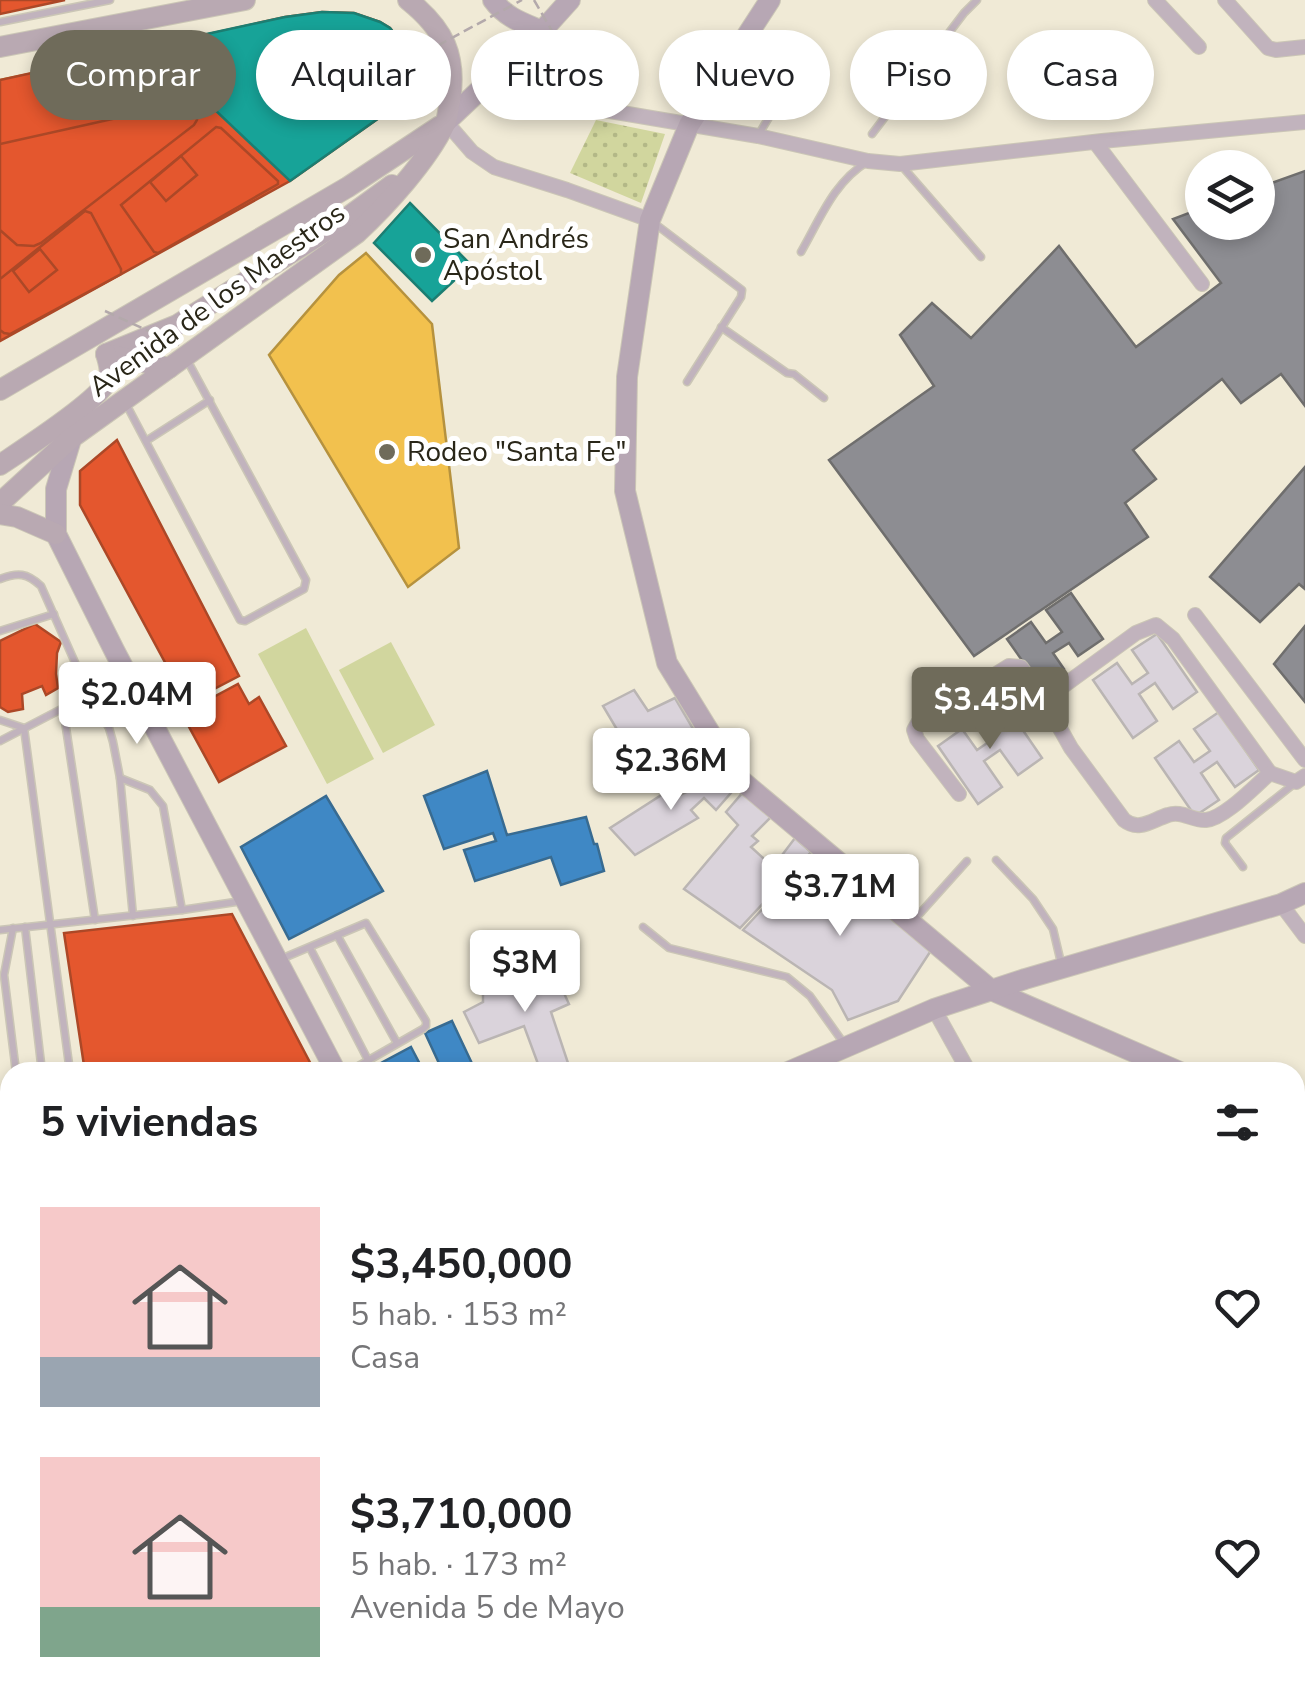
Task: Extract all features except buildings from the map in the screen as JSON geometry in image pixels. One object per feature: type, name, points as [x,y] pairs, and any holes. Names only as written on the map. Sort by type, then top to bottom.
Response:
[{"type":"main road","points":[[0,47],[245,0]]},
{"type":"main road","points":[[408,0],[435,24],[445,42],[452,82],[446,122]]},
{"type":"main road","name":"Avenida de los Maestros","points":[[0,503],[70,440],[126,402],[178,356],[358,234],[416,168],[446,122]]},
{"type":"main road","name":"Avenida de los Maestros","points":[[0,390],[348,186],[446,122]]},
{"type":"main road","points":[[106,354],[177,325],[416,168]]},
{"type":"main road","points":[[76,346],[106,354],[178,356]]},
{"type":"main road","points":[[0,465],[104,387],[110,370],[106,354]]},
{"type":"main road","points":[[0,514],[56,534]]},
{"type":"street","points":[[493,0],[502,12],[540,30]]},
{"type":"street","name":"Avenida de los Maestros","points":[[543,30],[570,0]]},
{"type":"street","points":[[770,0],[689,124],[650,220],[627,377],[626,490],[666,663],[738,777],[991,990],[1157,1062]]},
{"type":"street","points":[[1154,0],[1199,47]]},
{"type":"street","points":[[1224,0],[1268,48],[1305,47]]},
{"type":"street","name":"Avenida de los Maestros","points":[[446,122],[471,98]]},
{"type":"street","points":[[639,116],[900,164],[1305,122]]},
{"type":"street","points":[[446,122],[472,152],[494,168],[650,220]]},
{"type":"street","points":[[1095,142],[1202,284]]},
{"type":"street","points":[[83,406],[56,489],[56,534],[331,1062]]},
{"type":"street","points":[[1196,615],[1305,760]]},
{"type":"street","points":[[1044,700],[1136,633],[1156,625],[1173,639],[1270,773],[1301,779]]},
{"type":"street","points":[[959,794],[914,730],[918,723],[1009,666],[1021,667],[1071,748],[1132,826],[1172,813],[1194,820],[1216,818],[1270,773]]},
{"type":"street","points":[[816,1062],[934,1009],[1281,904],[1305,893]]},
{"type":"street","points":[[1281,904],[1305,936]]},
{"type":"street","points":[[934,1009],[963,1062]]},
{"type":"lane","points":[[0,22],[110,0]]},
{"type":"lane","points":[[872,134],[977,0]]},
{"type":"lane","points":[[758,136],[768,120]]},
{"type":"lane","points":[[801,252],[836,189],[868,161]]},
{"type":"lane","points":[[900,164],[982,257]]},
{"type":"lane","points":[[650,220],[742,290],[742,297],[687,382]]},
{"type":"lane","points":[[721,327],[824,398]]},
{"type":"lane","points":[[126,402],[240,620],[245,622],[304,589],[306,580],[210,400],[178,356]]},
{"type":"lane","points":[[146,441],[210,400]]},
{"type":"lane","points":[[0,579],[28,574],[41,586],[89,694],[109,728],[120,778],[133,916]]},
{"type":"lane","points":[[0,631],[54,614]]},
{"type":"lane","points":[[0,740],[127,675]]},
{"type":"lane","points":[[63,708],[94,920]]},
{"type":"lane","points":[[0,720],[24,728]]},
{"type":"lane","points":[[24,728],[69,1062]]},
{"type":"lane","points":[[120,778],[150,790],[163,806],[182,910]]},
{"type":"lane","points":[[1243,868],[1226,838],[1301,779]]},
{"type":"lane","points":[[996,860],[1053,929],[1062,968]]},
{"type":"lane","points":[[912,924],[966,862]]},
{"type":"lane","points":[[0,930],[246,900]]},
{"type":"lane","points":[[278,960],[362,923],[370,926],[426,1026],[365,1062]]},
{"type":"lane","points":[[25,927],[41,1062]]},
{"type":"lane","points":[[13,928],[4,975],[15,1062]]},
{"type":"lane","points":[[643,928],[670,948],[787,977],[810,996],[846,1046]]},
{"type":"lane","points":[[337,935],[397,1044]]},
{"type":"lane","points":[[310,948],[368,1060]]},
{"type":"path","points":[[451,38],[522,0]]},
{"type":"path","points":[[534,0],[551,30]]},
{"type":"path","points":[[105,311],[178,356]]},
{"type":"green space","points":[[596,120],[665,134],[641,203],[570,173]]},
{"type":"green space","points":[[306,628],[374,759],[327,784],[258,654]]},
{"type":"green space","points":[[391,642],[435,725],[383,753],[339,670]]},
{"type":"place","name":"San Andrés Apóstol","points":[[423,255]]},
{"type":"place","name":"Rodeo \"Santa Fe\"","points":[[387,452]]}]
